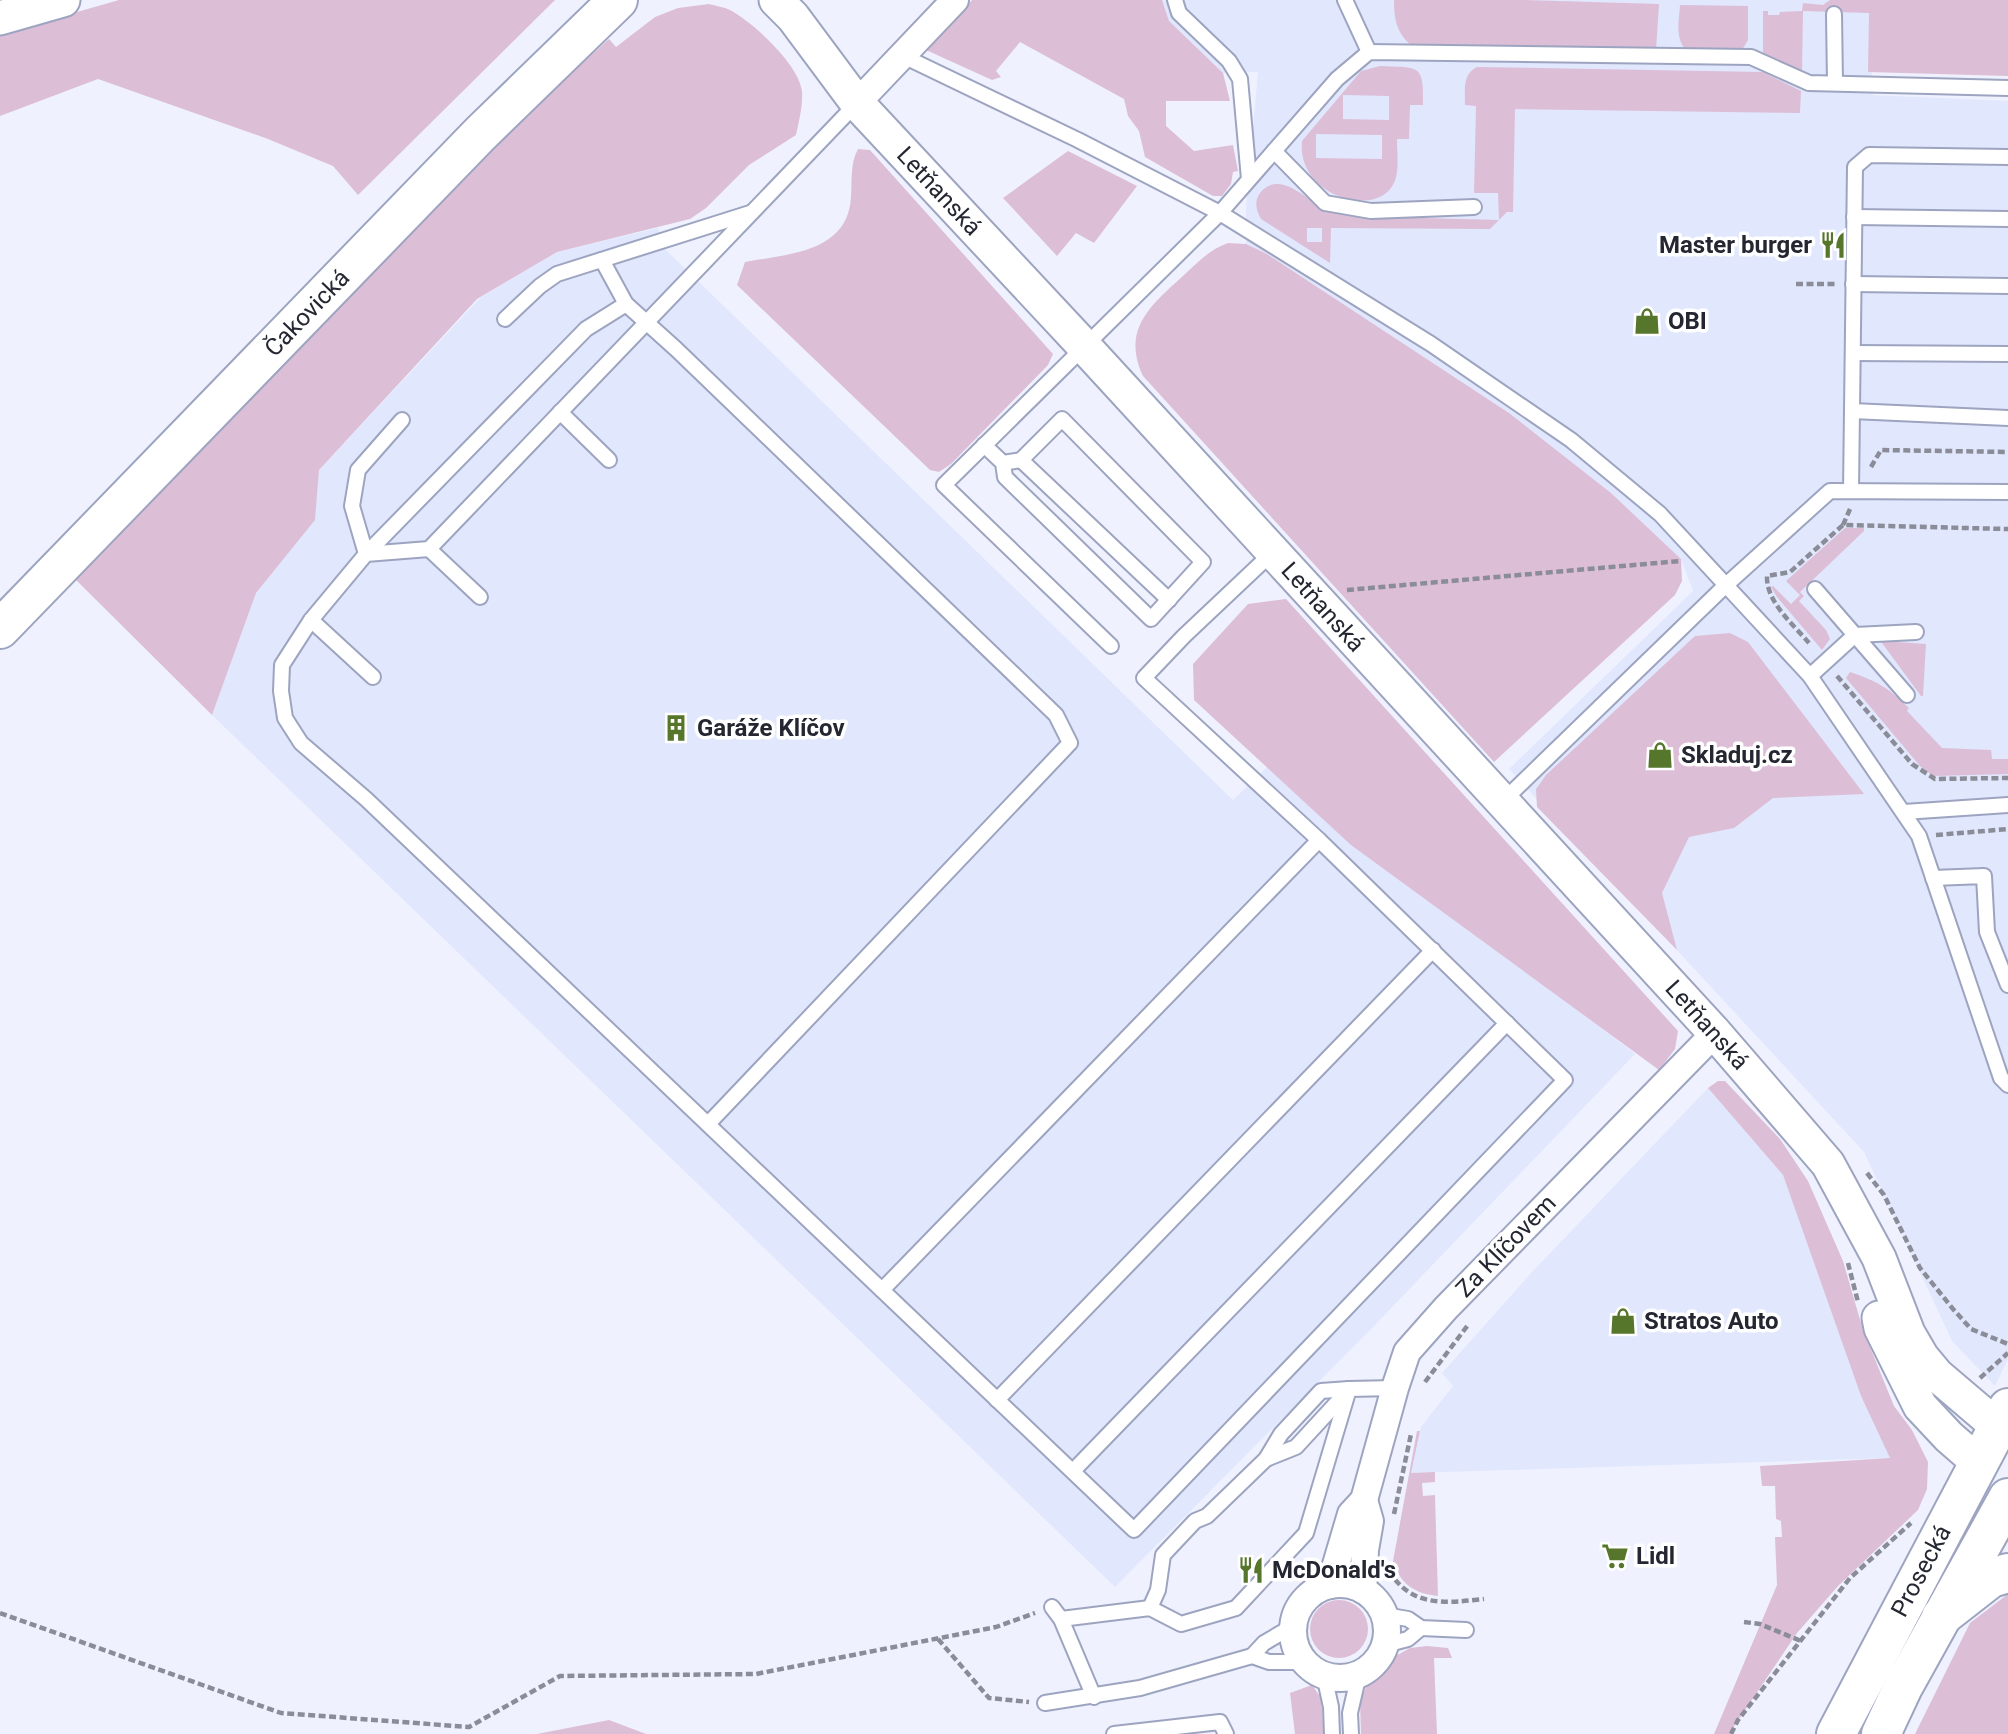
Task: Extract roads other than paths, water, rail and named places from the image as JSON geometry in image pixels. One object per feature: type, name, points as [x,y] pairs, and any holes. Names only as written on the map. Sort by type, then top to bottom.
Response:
[{"type":"main road","name":"Čakovická","points":[[0,629],[480,134],[618,0]]},
{"type":"main road","name":"Prosecká","points":[[1836,1734],[1856,1693],[1993,1474],[2005,1423]]},
{"type":"main road","name":"Prosecká","points":[[1881,1734],[1903,1687],[2008,1498]]},
{"type":"main road","points":[[1941,1617],[1991,1578],[2008,1573]]},
{"type":"street","points":[[0,18],[63,0]]},
{"type":"street","name":"Letňanská","points":[[776,0],[806,34],[857,103],[1715,1033],[1828,1164],[1878,1258],[1908,1333],[1922,1357],[1937,1375],[2005,1423]]},
{"type":"street","points":[[857,103],[955,0]]},
{"type":"street","name":"Za Klíčovem","points":[[1330,1585],[1351,1514],[1364,1500],[1407,1389],[1407,1352],[1446,1308],[1715,1033]]},
{"type":"street","name":"Letňanská","points":[[1859,1223],[1881,1328],[1920,1406],[1949,1437],[1993,1474]]},
{"type":"street","name":"Za Klíčovem","points":[[1363,1590],[1370,1521],[1364,1500]]},
{"type":"street","points":[[1342,1584],[1363,1590],[1372,1596],[1385,1615],[1387,1630],[1380,1657],[1371,1667],[1348,1678],[1314,1668],[1294,1639],[1293,1626],[1297,1612],[1305,1600],[1317,1590],[1330,1585],[1342,1584]]},
{"type":"lane","points":[[1175,0],[1179,13],[1229,61],[1240,79],[1249,179]]},
{"type":"lane","points":[[1345,0],[1368,52]]},
{"type":"lane","points":[[1834,14],[1835,83]]},
{"type":"lane","points":[[1111,646],[944,485],[1083,345],[1220,213],[1337,79],[1368,52],[1751,57],[1810,83],[2008,88]]},
{"type":"lane","points":[[903,56],[1078,139],[1220,213],[1431,344],[1571,440],[1660,514],[1810,676],[1919,836],[2001,1078],[2008,1085]]},
{"type":"lane","points":[[366,554],[429,549],[857,103]]},
{"type":"lane","points":[[1274,151],[1325,203],[1371,211],[1474,207]]},
{"type":"lane","points":[[1854,491],[1852,411],[1855,167],[1869,155],[2008,157]]},
{"type":"lane","points":[[505,318],[557,274],[751,213]]},
{"type":"lane","points":[[1854,217],[2008,219]]},
{"type":"lane","points":[[603,260],[626,303],[1056,715],[1070,744],[708,1124]]},
{"type":"lane","points":[[1853,284],[2008,286]]},
{"type":"lane","points":[[626,303],[586,329],[366,554],[311,620],[282,665],[281,691],[285,718],[301,743],[366,799],[1134,1530],[1564,1080],[1319,840],[1144,678],[1273,552]]},
{"type":"lane","points":[[1853,353],[2008,354]]},
{"type":"lane","points":[[1852,411],[2008,418]]},
{"type":"lane","points":[[560,412],[609,460]]},
{"type":"lane","points":[[984,444],[1003,463],[1005,477],[1151,619],[1203,562],[1062,419],[1021,460],[1003,463]]},
{"type":"lane","points":[[366,554],[352,506],[358,470],[402,420]]},
{"type":"lane","points":[[1021,460],[1169,600]]},
{"type":"lane","points":[[1502,802],[1726,585],[1830,491],[2008,492]]},
{"type":"lane","points":[[429,549],[480,597]]},
{"type":"lane","points":[[1815,589],[1907,695]]},
{"type":"lane","points":[[311,620],[373,677]]},
{"type":"lane","points":[[1810,676],[1855,635],[1916,632]]},
{"type":"lane","points":[[1904,812],[2008,805]]},
{"type":"lane","points":[[882,1290],[1319,840]]},
{"type":"lane","points":[[1933,878],[1984,876],[1987,932],[2008,985]]},
{"type":"lane","points":[[998,1400],[1433,950]]},
{"type":"lane","points":[[1073,1471],[1507,1023]]},
{"type":"lane","points":[[1266,1459],[1296,1447],[1349,1389]]},
{"type":"lane","points":[[1094,1697],[1057,1613],[1150,1608],[1181,1624],[1236,1608],[1306,1533],[1349,1389]]},
{"type":"lane","points":[[1150,1608],[1158,1590],[1163,1555],[1195,1521],[1207,1516],[1266,1459],[1281,1434],[1321,1391],[1407,1389]]},
{"type":"lane","points":[[1385,1615],[1408,1619],[1421,1628],[1466,1630]]},
{"type":"lane","points":[[1045,1703],[1140,1688],[1252,1656],[1264,1643],[1293,1626]]},
{"type":"lane","points":[[1385,1645],[1408,1639],[1421,1628]]},
{"type":"lane","points":[[1252,1656],[1269,1662],[1314,1668],[1331,1707],[1332,1734]]},
{"type":"lane","points":[[1351,1734],[1350,1713],[1359,1674]]},
{"type":"lane","points":[[1114,1734],[1220,1722],[1226,1734]]},
{"type":"place","name":"Master burger","points":[[1833,245]]},
{"type":"place","name":"OBI","points":[[1647,321]]},
{"type":"place","name":"Garáže Klíčov","points":[[676,728]]},
{"type":"place","name":"Skladuj.cz","points":[[1660,755]]},
{"type":"place","name":"Stratos Auto","points":[[1623,1321]]},
{"type":"place","name":"Lidl","points":[[1615,1556]]},
{"type":"place","name":"McDonald's","points":[[1251,1570]]}]
